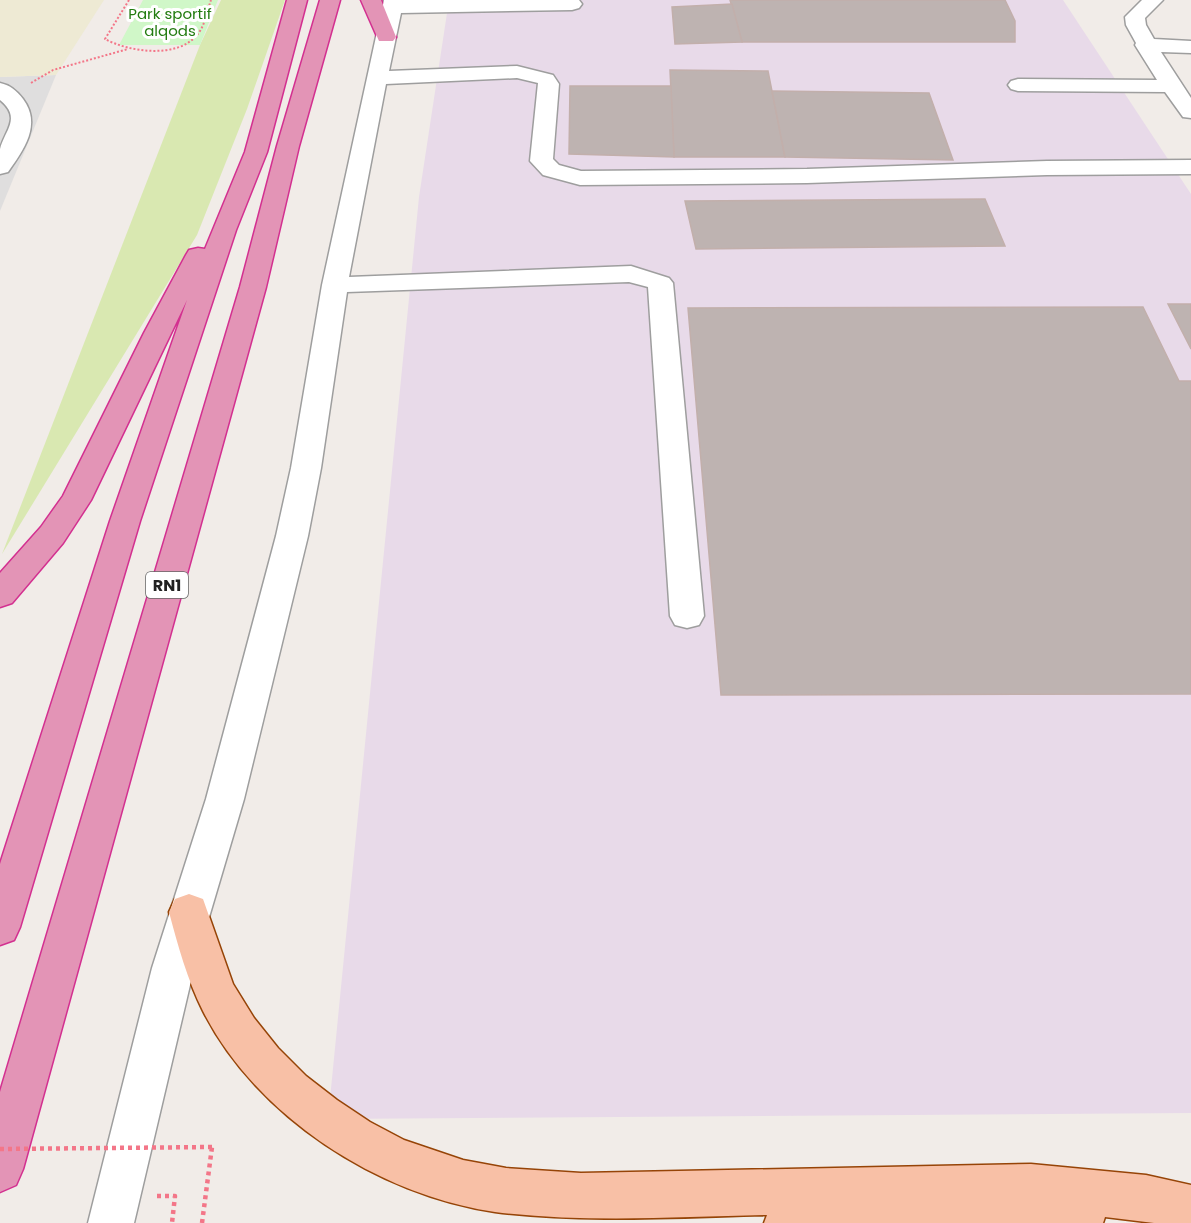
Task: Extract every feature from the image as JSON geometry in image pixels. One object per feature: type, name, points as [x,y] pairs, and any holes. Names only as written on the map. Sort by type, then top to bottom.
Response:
[{"type":"highway","points":[[0,926],[125,521],[224,230],[256,152],[297,0]]},
{"type":"highway","name":"RN1","points":[[0,1168],[253,287],[288,146],[330,0]]},
{"type":"highway","points":[[0,595],[52,535],[76,500],[157,333],[214,223],[240,184],[256,152]]},
{"type":"highway","points":[[0,914],[0,926]]},
{"type":"main road","points":[[189,912],[200,955],[218,997],[242,1038],[274,1077],[314,1111],[358,1142],[409,1166],[464,1183],[522,1193],[581,1196],[1031,1187],[1146,1198],[1191,1208]]},
{"type":"main road","points":[[787,1223],[948,1209],[1191,1215]]},
{"type":"street","points":[[1154,0],[1135,16],[1136,26],[1171,86],[1191,112]]},
{"type":"street","points":[[111,1223],[189,912],[225,799],[292,536],[306,468],[335,285],[377,78],[386,11],[572,4]]},
{"type":"street","points":[[1146,45],[1191,47]]},
{"type":"street","points":[[377,78],[517,72],[546,79],[549,84],[541,161],[551,171],[580,177],[807,176],[1047,168],[1191,167]]},
{"type":"street","points":[[1018,85],[1171,86]]},
{"type":"street","points":[[0,167],[16,140],[22,123],[22,110],[5,93]]},
{"type":"street","points":[[335,285],[631,274],[660,283],[687,616]]},
{"type":"path","points":[[129,0],[105,39],[113,45],[129,49],[166,49],[180,46],[192,39],[198,34],[211,0]]},
{"type":"path","points":[[5,93],[52,70],[129,49]]},
{"type":"path","points":[[0,1149],[212,1147],[202,1223]]},
{"type":"path","points":[[171,1223],[175,1196]]},
{"type":"shaded area","points":[[0,0],[104,0],[56,75],[0,77]]},
{"type":"shaded area","points":[[449,0],[1063,0],[1191,194],[1191,1113],[328,1119],[419,197]]},
{"type":"shaded area","points":[[56,75],[0,211],[0,77]]},
{"type":"green space","name":"Park sportif alqods","points":[[143,0],[218,0],[200,45],[119,45]]},
{"type":"green space","points":[[221,0],[285,0],[247,109],[197,235],[2,554],[200,45]]},
{"type":"building","points":[[730,0],[1005,0],[1015,21],[1015,42],[742,42]]},
{"type":"building","points":[[732,4],[742,42],[675,44],[672,7]]},
{"type":"building","points":[[670,70],[768,71],[785,157],[674,157]]},
{"type":"building","points":[[570,86],[671,86],[674,157],[569,154]]},
{"type":"building","points":[[772,91],[929,93],[953,160],[785,157]]},
{"type":"building","points":[[985,199],[1005,246],[696,249],[685,201]]},
{"type":"building","points":[[1168,304],[1191,304],[1191,349]]},
{"type":"building","points":[[1143,307],[1179,381],[1191,381],[1191,694],[721,695],[688,308]]}]
